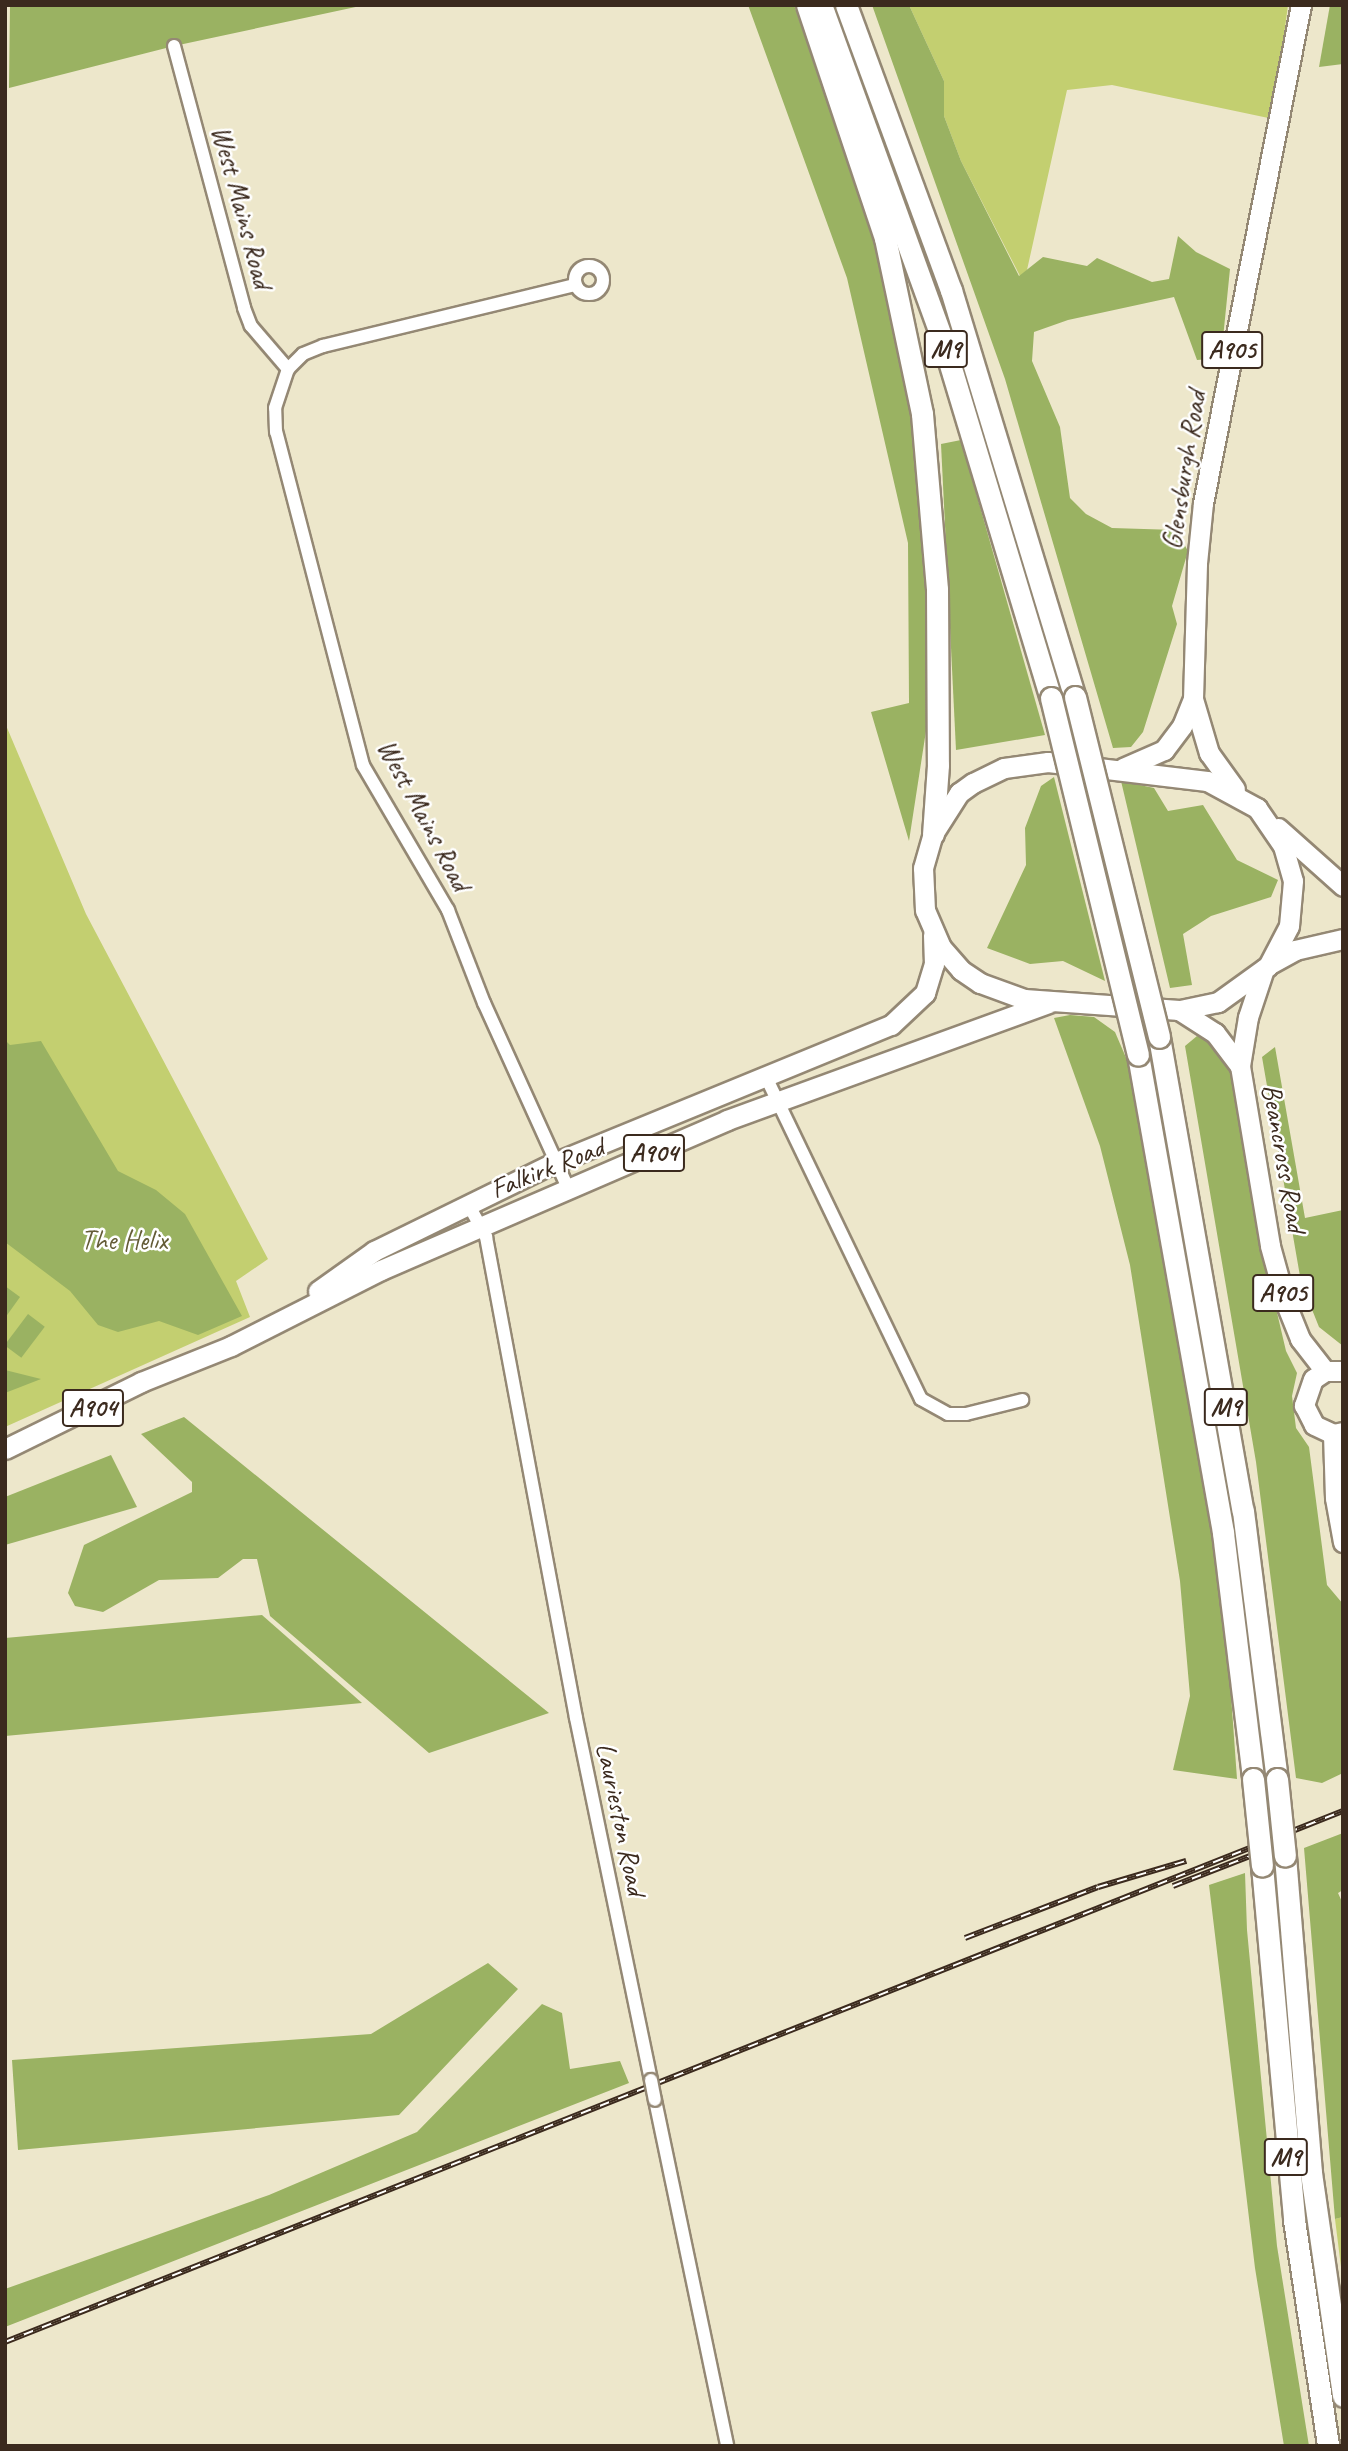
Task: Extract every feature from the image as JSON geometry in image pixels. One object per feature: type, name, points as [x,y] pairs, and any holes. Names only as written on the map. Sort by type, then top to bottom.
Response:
[{"type":"highway","points":[[807,5],[885,238],[922,414],[937,589],[938,765],[933,834]]},
{"type":"highway","name":"M9","points":[[822,5],[938,326],[1051,698],[1138,1055],[1223,1533],[1262,1866],[1291,2198],[1328,2446]]},
{"type":"highway","name":"M9","points":[[846,5],[951,290],[1075,697],[1158,1037],[1240,1487],[1285,1856],[1311,2173],[1343,2396]]},
{"type":"main road","name":"Glensburgh Road","points":[[1117,770],[1164,750],[1182,726],[1192,699],[1203,503],[1301,5]]},
{"type":"main road","name":"Glensburgh Road","points":[[1192,699],[1215,765],[1250,803]]},
{"type":"main road","points":[[1343,886],[1250,803],[1207,780],[1048,762],[1004,768],[959,793],[933,834],[922,888],[932,933],[952,960],[980,983],[1002,993],[1048,1003],[1179,1010],[1218,1002],[1266,967],[1295,950],[1343,939]]},
{"type":"main road","name":"Beancross Road","points":[[1250,803],[1283,846],[1293,881],[1289,926],[1266,967],[1247,1020],[1240,1066],[1270,1246],[1286,1304],[1300,1339],[1334,1371]]},
{"type":"main road","name":"Falkirk Road","points":[[269,1326],[373,1251],[468,1204],[554,1163],[766,1077],[907,1014],[918,1004],[931,977],[932,933]]},
{"type":"main road","name":"Falkirk Road","points":[[5,1449],[141,1382],[231,1346],[481,1225],[777,1100],[1048,1003]]},
{"type":"main road","name":"Beancross Road","points":[[1179,1010],[1215,1033],[1240,1066]]},
{"type":"main road","points":[[1334,1371],[1307,1388],[1304,1405],[1314,1425],[1338,1433],[1335,1498],[1343,1542]]},
{"type":"street","name":"West Mains Road","points":[[174,46],[244,308],[257,334],[288,369],[275,408],[276,432],[363,765],[448,910],[554,1163],[568,1188]]},
{"type":"street","points":[[288,369],[303,354],[323,346],[576,285]]},
{"type":"street","points":[[766,1077],[921,1399],[948,1414],[966,1414],[1022,1400]]},
{"type":"street","name":"Laurieston Road","points":[[468,1204],[481,1225],[575,1711],[727,2446]]},
{"type":"green space","points":[[10,5],[365,5],[174,46],[9,88]]},
{"type":"green space","points":[[748,5],[794,5],[869,223],[910,397],[927,521],[930,705],[909,841],[871,712],[909,703],[908,543],[847,278]]},
{"type":"green space","points":[[872,5],[909,5],[944,81],[944,116],[961,161],[1019,276],[1043,257],[1087,266],[1097,258],[1152,282],[1169,279],[1178,236],[1196,252],[1230,269],[1221,358],[1197,360],[1174,297],[1068,320],[1034,332],[1032,361],[1060,427],[1070,498],[1086,514],[1112,528],[1176,530],[1188,551],[1172,606],[1177,624],[1143,732],[1131,747],[1113,748],[1005,379]]},
{"type":"green space","points":[[909,5],[1288,5],[1273,119],[1112,85],[1067,90],[1027,270],[1020,276],[961,161],[944,116],[944,81]]},
{"type":"green space","points":[[1330,5],[1343,5],[1343,64],[1319,67]]},
{"type":"green space","points":[[961,440],[1045,735],[956,750],[941,444]]},
{"type":"green space","name":"The Helix","points":[[5,723],[86,914],[268,1259],[236,1281],[250,1317],[5,1427]]},
{"type":"green space","points":[[1054,777],[1105,981],[1063,961],[1030,964],[987,948],[1026,865],[1025,828],[1041,786]]},
{"type":"green space","points":[[1121,781],[1154,788],[1168,811],[1203,805],[1237,860],[1278,880],[1271,897],[1211,916],[1183,934],[1192,985],[1170,988]]},
{"type":"green space","points":[[1070,1015],[1094,1017],[1115,1032],[1130,1067],[1206,1477],[1228,1653],[1237,1779],[1173,1770],[1190,1696],[1180,1581],[1130,1265],[1100,1146],[1054,1018]]},
{"type":"green space","points":[[1197,1036],[1218,1042],[1232,1065],[1264,1257],[1286,1351],[1297,1373],[1292,1396],[1296,1428],[1309,1447],[1327,1585],[1343,1604],[1343,1773],[1322,1783],[1296,1778],[1256,1462],[1185,1046]]},
{"type":"green space","points":[[5,1040],[10,1045],[41,1041],[118,1171],[156,1190],[185,1214],[242,1316],[198,1335],[159,1321],[118,1332],[98,1325],[70,1291],[5,1242]]},
{"type":"green space","points":[[1275,1047],[1305,1218],[1343,1210],[1343,1346],[1319,1327],[1301,1282],[1262,1057]]},
{"type":"green space","points":[[5,1286],[20,1297],[5,1318]]},
{"type":"green space","points":[[28,1314],[45,1327],[21,1358],[5,1345]]},
{"type":"green space","points":[[5,1370],[41,1379],[5,1393]]},
{"type":"green space","points":[[184,1417],[549,1713],[429,1753],[270,1616],[257,1559],[243,1559],[218,1578],[159,1580],[103,1612],[75,1606],[68,1593],[84,1545],[192,1492],[192,1482],[141,1434]]},
{"type":"green space","points":[[111,1455],[137,1507],[5,1545],[5,1497]]},
{"type":"green space","points":[[262,1615],[362,1703],[5,1736],[5,1638]]},
{"type":"green space","points":[[1343,1833],[1343,1890],[1338,1893],[1343,1904],[1343,2217],[1335,2219],[1304,1848]]},
{"type":"green space","points":[[1245,1873],[1247,1930],[1277,2246],[1309,2446],[1284,2446],[1255,2268],[1209,1885]]},
{"type":"green space","points":[[488,1963],[518,1989],[399,2115],[18,2150],[12,2060],[371,2034]]},
{"type":"green space","points":[[542,2004],[562,2013],[570,2069],[620,2061],[629,2083],[5,2327],[5,2289],[269,2195],[417,2132]]},
{"type":"green space","points":[[1343,2217],[1343,2283],[1335,2219]]},
{"type":"railway","points":[[5,2342],[1343,1811]]},
{"type":"railway","points":[[1173,1886],[1281,1844]]},
{"type":"railway","points":[[965,1938],[1098,1887],[1186,1861]]}]
